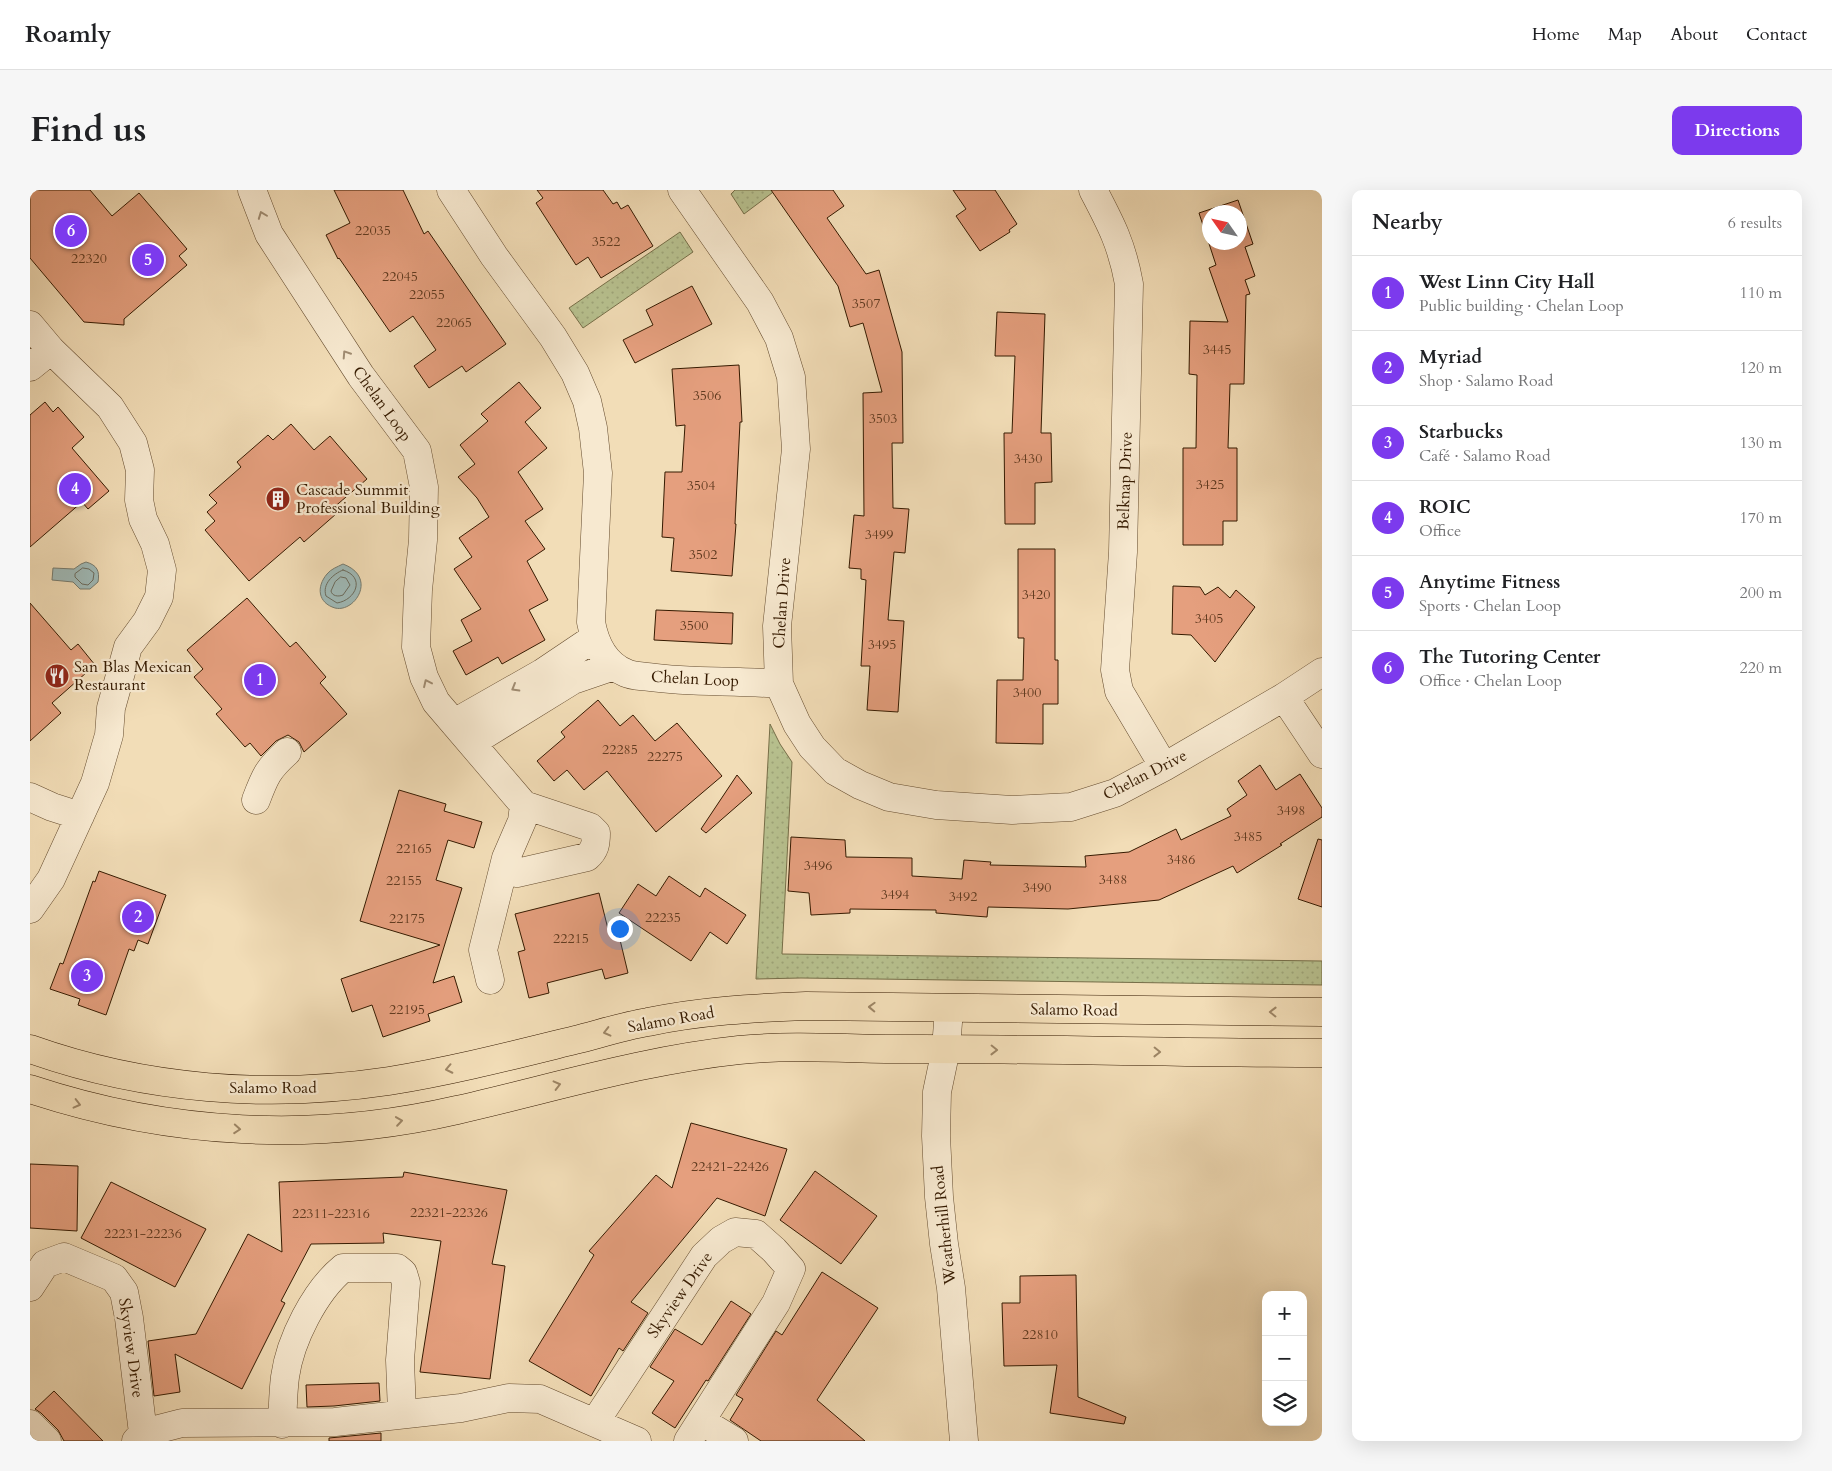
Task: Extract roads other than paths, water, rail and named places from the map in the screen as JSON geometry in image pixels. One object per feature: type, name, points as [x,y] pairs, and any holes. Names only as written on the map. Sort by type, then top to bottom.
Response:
[{"type":"main road","name":"Salamo Road","points":[[30,1049],[78,1065],[162,1082],[216,1088],[293,1090],[391,1081],[505,1058],[648,1022],[703,1013],[806,1006],[1322,1012]]},
{"type":"main road","points":[[30,1090],[66,1102],[100,1110],[173,1123],[237,1129],[320,1130],[405,1120],[456,1111],[645,1064],[714,1053],[802,1046],[1322,1053]]},
{"type":"street","name":"Chelan Loop","points":[[252,190],[269,234],[361,376],[417,451],[424,487],[423,540],[418,590],[416,648],[424,677],[436,702],[524,805]]},
{"type":"street","name":"Chelan Loop","points":[[451,190],[494,256],[553,337],[575,373],[587,401],[593,428],[598,473],[591,622],[594,638],[602,654],[614,666],[626,674],[664,679],[779,684]]},
{"type":"street","name":"Chelan Drive","points":[[682,190],[760,302],[779,338],[791,377],[796,449],[777,626],[779,684],[797,724],[812,747],[835,771],[860,785],[889,797],[936,805],[1012,810],[1071,807],[1115,793],[1164,767],[1284,697],[1322,672]]},
{"type":"street","name":"Belknap Drive","points":[[1093,190],[1117,236],[1125,258],[1129,284],[1123,552],[1115,670],[1120,691],[1164,767]]},
{"type":"street","points":[[30,325],[51,350],[110,407],[133,443],[140,470],[139,500],[143,518],[155,544],[162,570],[158,597],[147,621],[128,646],[111,708],[109,735],[95,783],[51,879],[30,909]]},
{"type":"street","points":[[30,367],[51,350]]},
{"type":"street","points":[[463,733],[542,673],[594,638]]},
{"type":"street","points":[[463,733],[574,680],[614,666]]},
{"type":"street","points":[[1284,697],[1322,754]]},
{"type":"street","points":[[256,800],[264,778],[271,766],[287,752]]},
{"type":"street","points":[[30,797],[52,807],[80,816]]},
{"type":"street","points":[[490,980],[483,950],[503,870],[506,858],[522,821],[524,805],[590,827],[596,833],[596,843],[593,852],[586,857],[517,873],[503,870]]},
{"type":"street","name":"Weatherhill Road","points":[[949,1009],[946,1049],[938,1092],[936,1159],[944,1244],[951,1288],[964,1441]]},
{"type":"street","name":"Skyview Drive","points":[[595,1422],[704,1256],[721,1240],[735,1232],[756,1234],[791,1269],[776,1303],[695,1431],[734,1441]]},
{"type":"street","name":"Skyview Drive","points":[[30,1287],[45,1264],[64,1257],[114,1278],[124,1292],[139,1437],[182,1423],[282,1424],[335,1422],[402,1413],[461,1408],[508,1398],[540,1399],[637,1441]]},
{"type":"street","points":[[282,1424],[285,1376],[294,1342],[311,1308],[332,1276],[343,1268],[397,1268],[403,1273],[406,1283],[400,1360],[402,1413]]},
{"type":"street","points":[[30,1424],[47,1441]]},
{"type":"water","points":[[86,562],[97,569],[99,575],[98,582],[90,589],[80,589],[73,582],[52,580],[53,568],[74,569]]},
{"type":"water","points":[[343,564],[354,570],[359,577],[360,593],[350,605],[343,608],[335,608],[325,602],[320,594],[320,589],[323,579],[327,574],[332,569]]},
{"type":"place","name":"The Tutoring Center","points":[[71,231]]},
{"type":"place","name":"Anytime Fitness","points":[[148,260]]},
{"type":"place","name":"ROIC","points":[[75,489]]},
{"type":"place","name":"Cascade Summit Professional Building","points":[[278,499]]},
{"type":"place","name":"San Blas Mexican Restaurant","points":[[57,676]]},
{"type":"place","name":"West Linn City Hall","points":[[260,680]]},
{"type":"place","name":"Myriad","points":[[138,917]]},
{"type":"place","name":"Starbucks","points":[[87,976]]}]
